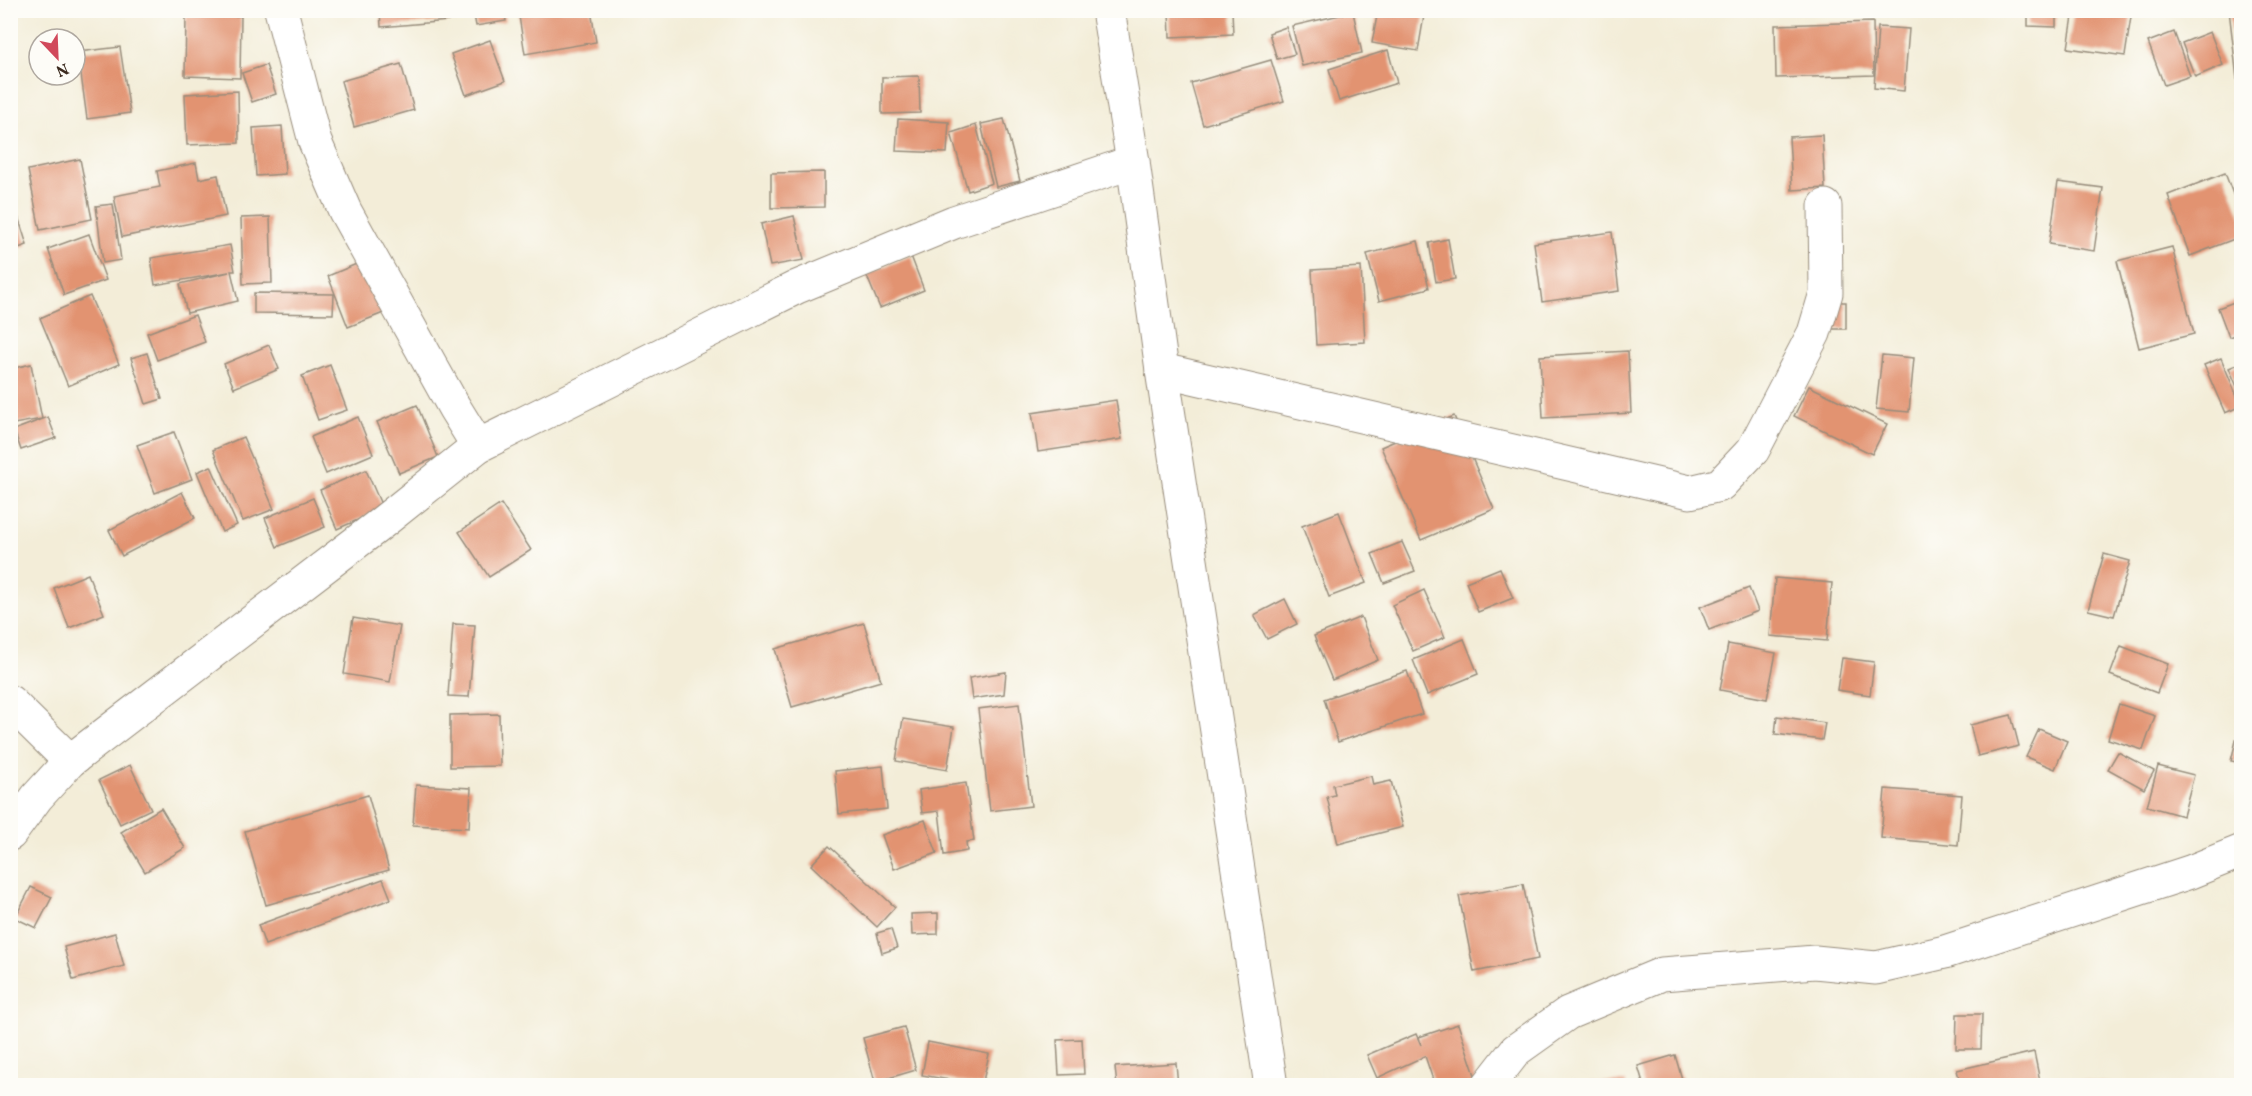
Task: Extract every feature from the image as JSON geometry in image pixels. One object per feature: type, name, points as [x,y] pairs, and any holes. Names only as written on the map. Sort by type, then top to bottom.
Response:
[{"type":"street","points":[[281,10],[315,142],[345,211],[478,446]]},
{"type":"street","points":[[1108,10],[1133,162],[1162,370],[1271,1086]]},
{"type":"street","points":[[10,834],[37,797],[70,761],[379,525],[478,446],[796,286],[954,222],[1133,162]]},
{"type":"street","points":[[1162,370],[1689,492],[1720,485],[1753,450],[1814,333],[1826,293],[1825,206]]},
{"type":"street","points":[[10,702],[70,761]]},
{"type":"street","points":[[1488,1086],[1516,1050],[1568,1013],[1662,974],[1815,962],[1876,968],[1944,952],[2190,872],[2241,851]]},
{"type":"building","points":[[380,10],[447,10],[448,21],[381,27]]},
{"type":"building","points":[[473,10],[504,10],[506,21],[476,26]]},
{"type":"building","points":[[518,10],[591,10],[596,42],[525,54]]},
{"type":"building","points":[[1169,10],[1232,10],[1233,34],[1170,37]]},
{"type":"building","points":[[1378,10],[1425,10],[1418,51],[1372,43]]},
{"type":"building","points":[[2028,10],[2056,10],[2056,27],[2028,26]]},
{"type":"building","points":[[2074,10],[2132,10],[2125,56],[2068,48]]},
{"type":"building","points":[[2229,10],[2242,10],[2242,78],[2237,79]]},
{"type":"building","points":[[1353,12],[1362,53],[1302,66],[1292,26]]},
{"type":"building","points":[[186,16],[241,16],[240,78],[185,76]]},
{"type":"building","points":[[1873,22],[1874,75],[1776,78],[1775,25]]},
{"type":"building","points":[[1286,27],[1295,54],[1277,59],[1269,33]]},
{"type":"building","points":[[1878,27],[1909,29],[1904,91],[1874,88]]},
{"type":"building","points":[[2174,32],[2190,76],[2164,85],[2148,42]]},
{"type":"building","points":[[2210,32],[2223,65],[2195,77],[2182,43]]},
{"type":"building","points":[[490,40],[505,81],[466,95],[451,54]]},
{"type":"building","points":[[120,47],[130,113],[87,119],[83,87],[87,87],[87,51]]},
{"type":"building","points":[[1388,50],[1397,83],[1339,101],[1329,69]]},
{"type":"building","points":[[1271,60],[1284,101],[1203,125],[1191,83]]},
{"type":"building","points":[[401,64],[414,110],[354,127],[341,81]]},
{"type":"building","points":[[266,65],[276,94],[252,102],[242,73]]},
{"type":"building","points":[[919,76],[920,113],[882,114],[882,77]]},
{"type":"building","points":[[238,91],[239,143],[187,145],[185,94]]},
{"type":"building","points":[[898,119],[949,122],[947,153],[896,151]]},
{"type":"building","points":[[1004,119],[1020,181],[996,187],[981,124]]},
{"type":"building","points":[[976,125],[992,183],[968,191],[951,133]]},
{"type":"building","points":[[282,126],[285,174],[256,176],[253,128]]},
{"type":"building","points":[[1822,135],[1825,188],[1792,190],[1789,137]]},
{"type":"building","points":[[80,159],[92,219],[40,230],[28,170]]},
{"type":"building","points":[[196,163],[199,179],[218,175],[226,216],[122,237],[114,196],[160,187],[157,171]]},
{"type":"building","points":[[824,172],[824,207],[771,208],[771,173]]},
{"type":"building","points":[[2225,173],[2242,218],[2242,236],[2190,256],[2168,195]]},
{"type":"building","points":[[2058,182],[2103,188],[2094,251],[2049,244]]},
{"type":"building","points":[[14,204],[27,245],[10,251],[10,205]]},
{"type":"building","points":[[113,204],[121,260],[103,263],[96,206]]},
{"type":"building","points":[[794,216],[804,260],[770,266],[761,224]]},
{"type":"building","points":[[270,217],[272,283],[243,284],[241,218]]},
{"type":"building","points":[[1612,232],[1619,291],[1542,302],[1534,243]]},
{"type":"building","points":[[89,234],[106,280],[64,295],[48,249]]},
{"type":"building","points":[[1448,239],[1455,279],[1436,282],[1429,243]]},
{"type":"building","points":[[1418,241],[1429,288],[1379,301],[1367,254]]},
{"type":"building","points":[[230,245],[235,271],[231,271],[238,301],[187,313],[180,284],[229,272],[155,285],[151,258]]},
{"type":"building","points":[[2172,247],[2194,334],[2139,348],[2117,261]]},
{"type":"building","points":[[911,256],[924,290],[880,308],[866,274]]},
{"type":"building","points":[[366,260],[386,312],[348,327],[328,276]]},
{"type":"building","points":[[1361,267],[1365,342],[1316,345],[1312,270]]},
{"type":"building","points":[[254,293],[334,294],[333,314],[254,313]]},
{"type":"building","points":[[90,296],[119,364],[68,386],[40,318]]},
{"type":"building","points":[[2242,299],[2242,332],[2229,337],[2218,308]]},
{"type":"building","points":[[1820,302],[1846,302],[1846,329],[1819,329]]},
{"type":"building","points":[[195,315],[205,342],[157,360],[147,333]]},
{"type":"building","points":[[269,345],[279,369],[234,388],[224,364]]},
{"type":"building","points":[[1628,351],[1631,413],[1543,418],[1540,356]]},
{"type":"building","points":[[147,353],[162,399],[146,404],[131,358]]},
{"type":"building","points":[[1882,355],[1914,358],[1909,412],[1876,409]]},
{"type":"building","points":[[2221,358],[2241,406],[2225,413],[2204,365]]},
{"type":"building","points":[[2241,363],[2241,396],[2229,368]]},
{"type":"building","points":[[31,364],[42,419],[14,424],[10,405],[10,369]]},
{"type":"building","points":[[330,365],[347,410],[318,420],[302,376]]},
{"type":"building","points":[[1809,386],[1887,424],[1872,454],[1794,416]]},
{"type":"building","points":[[1116,400],[1122,439],[1038,452],[1032,413]]},
{"type":"building","points":[[417,405],[438,457],[399,473],[377,422]]},
{"type":"building","points":[[1454,416],[1494,509],[1421,540],[1381,447]]},
{"type":"building","points":[[48,417],[56,438],[21,450],[14,430]]},
{"type":"building","points":[[358,417],[373,454],[326,474],[311,437]]},
{"type":"building","points":[[174,432],[192,479],[155,493],[137,445]]},
{"type":"building","points":[[243,437],[274,509],[243,521],[213,450]]},
{"type":"building","points":[[211,466],[237,525],[222,532],[197,472]]},
{"type":"building","points":[[366,470],[383,509],[337,529],[320,490]]},
{"type":"building","points":[[182,492],[195,518],[122,556],[109,530]]},
{"type":"building","points":[[313,498],[325,527],[277,547],[265,518]]},
{"type":"building","points":[[501,504],[531,550],[489,577],[459,532]]},
{"type":"building","points":[[1339,512],[1366,583],[1329,597],[1302,526]]},
{"type":"building","points":[[1402,542],[1415,571],[1384,583],[1372,554]]},
{"type":"building","points":[[2104,554],[2130,561],[2114,616],[2088,610]]},
{"type":"building","points":[[1500,568],[1513,598],[1478,612],[1466,582]]},
{"type":"building","points":[[88,574],[104,614],[69,628],[54,588]]},
{"type":"building","points":[[1775,578],[1832,583],[1827,641],[1770,636]]},
{"type":"building","points":[[1749,588],[1758,611],[1709,630],[1700,607]]},
{"type":"building","points":[[1424,590],[1445,637],[1413,651],[1392,605]]},
{"type":"building","points":[[1285,599],[1297,624],[1267,639],[1254,615]]},
{"type":"building","points":[[1361,617],[1378,660],[1332,680],[1314,636]]},
{"type":"building","points":[[353,618],[400,626],[390,682],[344,674]]},
{"type":"building","points":[[864,623],[881,681],[792,707],[775,649]]},
{"type":"building","points":[[453,624],[475,625],[469,697],[448,696]]},
{"type":"building","points":[[1464,639],[1478,674],[1427,695],[1413,660]]},
{"type":"building","points":[[1728,644],[1776,653],[1767,699],[1720,690]]},
{"type":"building","points":[[2121,646],[2168,664],[2157,693],[2110,675]]},
{"type":"building","points":[[1842,658],[1874,662],[1870,695],[1837,690]]},
{"type":"building","points":[[1407,671],[1422,714],[1338,742],[1324,699]]},
{"type":"building","points":[[1006,672],[1004,694],[972,699],[969,678]]},
{"type":"building","points":[[1019,704],[1031,806],[990,811],[978,709]]},
{"type":"building","points":[[2119,704],[2155,716],[2143,750],[2108,739]]},
{"type":"building","points":[[499,714],[500,766],[450,767],[450,715]]},
{"type":"building","points":[[2011,715],[2019,746],[1978,756],[1970,725]]},
{"type":"building","points":[[1777,716],[1825,723],[1822,740],[1775,734]]},
{"type":"building","points":[[903,719],[954,727],[947,770],[896,761]]},
{"type":"building","points":[[2242,720],[2242,763],[2231,761]]},
{"type":"building","points":[[2039,729],[2067,741],[2055,769],[2026,757]]},
{"type":"building","points":[[2118,752],[2154,771],[2144,789],[2108,769]]},
{"type":"building","points":[[130,765],[151,809],[120,824],[99,780]]},
{"type":"building","points":[[883,766],[887,809],[839,814],[835,771]]},
{"type":"building","points":[[2158,766],[2194,775],[2183,816],[2147,806]]},
{"type":"building","points":[[1371,776],[1373,785],[1391,781],[1403,827],[1338,844],[1327,797],[1335,795],[1333,785]]},
{"type":"building","points":[[966,783],[974,841],[966,842],[967,851],[944,855],[939,811],[922,813],[919,790]]},
{"type":"building","points":[[416,785],[471,788],[469,828],[413,825]]},
{"type":"building","points":[[1885,789],[1962,795],[1958,845],[1881,838]]},
{"type":"building","points":[[368,795],[389,870],[266,905],[245,831]]},
{"type":"building","points":[[161,808],[185,848],[145,872],[121,832]]},
{"type":"building","points":[[925,820],[937,853],[894,869],[882,835]]},
{"type":"building","points":[[829,846],[895,907],[877,927],[811,865]]},
{"type":"building","points":[[383,879],[391,899],[265,945],[258,925]]},
{"type":"building","points":[[1523,884],[1538,959],[1474,972],[1459,896]]},
{"type":"building","points":[[31,887],[52,897],[36,928],[15,918]]},
{"type":"building","points":[[938,913],[938,934],[912,935],[911,914]]},
{"type":"building","points":[[891,929],[897,948],[882,953],[877,933]]},
{"type":"building","points":[[115,933],[124,966],[73,980],[64,947]]},
{"type":"building","points":[[1957,1014],[1982,1014],[1981,1049],[1956,1049]]},
{"type":"building","points":[[1458,1024],[1477,1081],[1465,1086],[1435,1086],[1425,1056],[1377,1078],[1367,1055],[1416,1034],[1421,1045],[1419,1037]]},
{"type":"building","points":[[904,1027],[916,1070],[875,1082],[863,1038]]},
{"type":"building","points":[[1082,1039],[1084,1074],[1059,1075],[1057,1040]]},
{"type":"building","points":[[928,1042],[989,1054],[982,1086],[922,1075]]},
{"type":"building","points":[[2034,1052],[2041,1086],[1961,1086],[1957,1070]]},
{"type":"building","points":[[1675,1055],[1684,1086],[1644,1086],[1638,1066]]},
{"type":"building","points":[[1176,1063],[1178,1086],[1117,1086],[1115,1067]]},
{"type":"building","points":[[2071,1080],[2114,1084],[2114,1086],[2070,1086]]},
{"type":"building","points":[[1582,1082],[1626,1082],[1626,1086],[1582,1086]]}]
